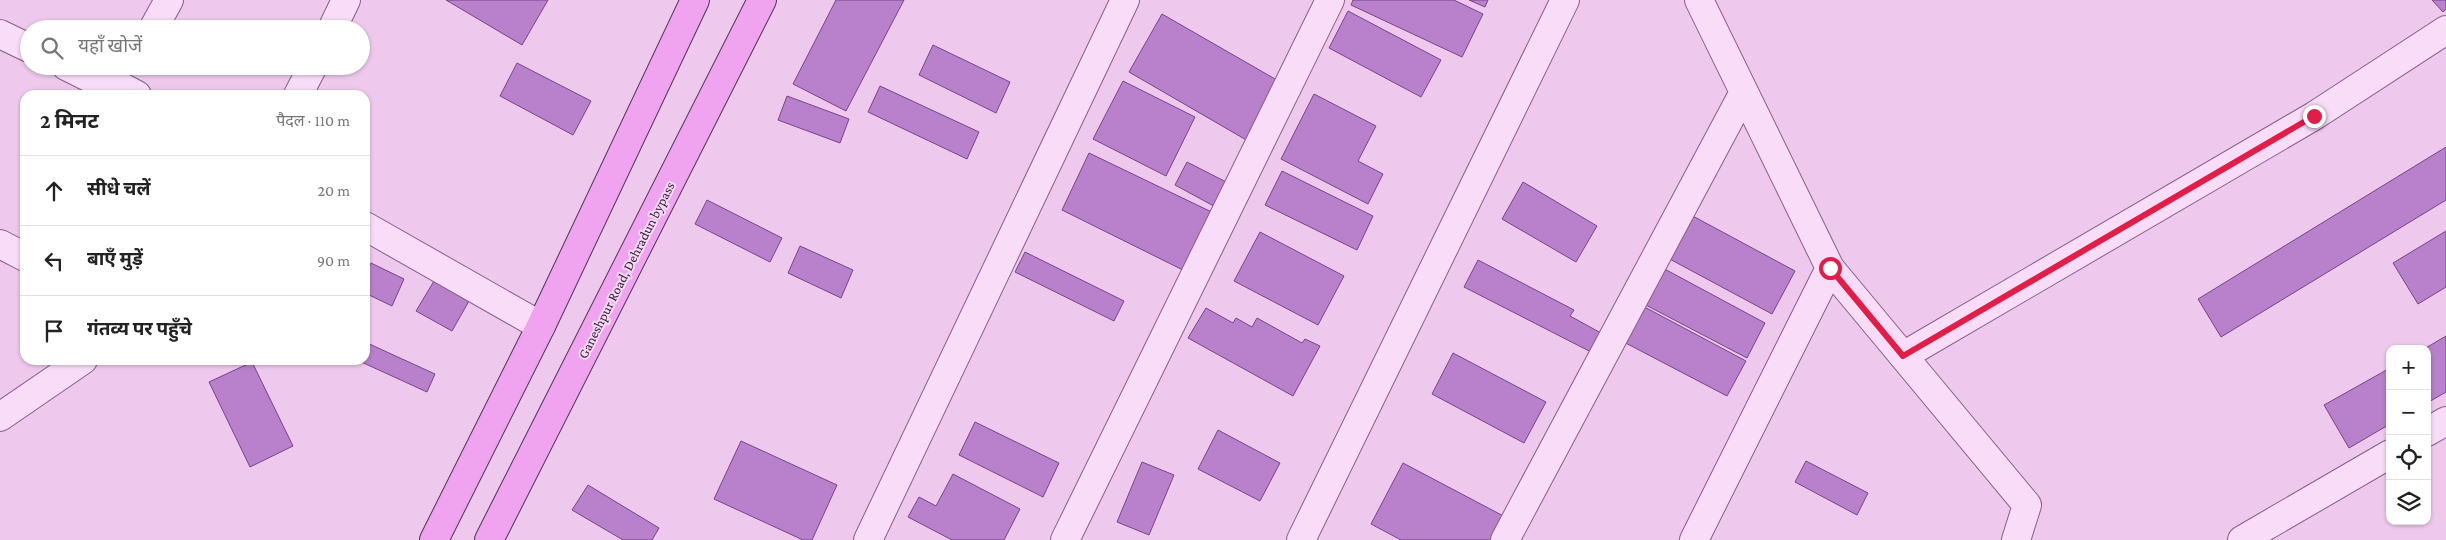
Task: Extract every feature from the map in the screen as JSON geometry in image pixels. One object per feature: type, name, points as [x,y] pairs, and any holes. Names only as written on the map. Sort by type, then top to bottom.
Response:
[{"type":"main road","points":[[434,540],[542,326],[695,0]]},
{"type":"main road","name":"Ganeshpur Road, Dehradun bypass","points":[[489,540],[762,0]]},
{"type":"street","points":[[158,20],[169,0]]},
{"type":"street","points":[[336,20],[346,0]]},
{"type":"street","points":[[868,540],[1125,0]]},
{"type":"street","points":[[1066,540],[1330,0]]},
{"type":"street","points":[[1301,540],[1565,0]]},
{"type":"street","points":[[1699,0],[1830,268],[2027,505],[2016,540]]},
{"type":"street","points":[[1903,356],[2314,116],[2446,30]]},
{"type":"street","points":[[0,34],[20,44]]},
{"type":"street","points":[[84,75],[100,83],[131,83]]},
{"type":"street","points":[[301,90],[308,75]]},
{"type":"street","points":[[1505,540],[1744,92]]},
{"type":"street","points":[[370,229],[542,326]]},
{"type":"street","points":[[0,244],[20,254]]},
{"type":"street","points":[[1694,540],[1830,268]]},
{"type":"street","points":[[0,417],[76,365]]},
{"type":"street","points":[[2431,429],[2446,420]]},
{"type":"street","points":[[2242,540],[2386,456]]},
{"type":"building","points":[[446,0],[548,0],[522,45]]},
{"type":"building","points":[[836,0],[904,0],[846,111],[793,84]]},
{"type":"building","points":[[1353,0],[1454,0],[1483,14],[1462,57],[1351,5]]},
{"type":"building","points":[[1469,0],[1488,0],[1485,7]]},
{"type":"building","points":[[2432,0],[2446,0],[2446,9],[2443,12]]},
{"type":"building","points":[[1348,11],[1441,60],[1421,97],[1329,48]]},
{"type":"building","points":[[1162,14],[1282,83],[1248,141],[1129,72]]},
{"type":"building","points":[[933,45],[1010,82],[996,113],[919,75]]},
{"type":"building","points":[[517,63],[591,101],[573,135],[500,96]]},
{"type":"building","points":[[1123,81],[1195,117],[1166,176],[1093,139]]},
{"type":"building","points":[[880,86],[979,132],[967,159],[868,112]]},
{"type":"building","points":[[1314,94],[1376,126],[1358,161],[1383,174],[1368,204],[1281,159]]},
{"type":"building","points":[[787,96],[849,119],[840,143],[778,120]]},
{"type":"building","points":[[2446,147],[2446,200],[2221,337],[2198,299]]},
{"type":"building","points":[[1089,153],[1222,217],[1193,275],[1062,210]]},
{"type":"building","points":[[1187,162],[1236,187],[1223,211],[1175,185]]},
{"type":"building","points":[[1282,171],[1373,216],[1357,250],[1265,205]]},
{"type":"building","points":[[1523,182],[1597,226],[1576,262],[1502,219]]},
{"type":"building","points":[[707,200],[782,238],[770,262],[695,224]]},
{"type":"building","points":[[1689,214],[1795,271],[1772,314],[1666,257]]},
{"type":"building","points":[[2446,231],[2446,287],[2418,304],[2393,263]]},
{"type":"building","points":[[1260,232],[1344,276],[1318,325],[1234,281]]},
{"type":"building","points":[[800,246],[853,270],[841,298],[788,273]]},
{"type":"building","points":[[1025,252],[1124,301],[1114,321],[1015,272]]},
{"type":"building","points":[[1478,260],[1574,310],[1570,316],[1601,333],[1591,352],[1464,287]]},
{"type":"building","points":[[371,263],[404,279],[392,306],[370,295]]},
{"type":"building","points":[[1659,266],[1765,323],[1747,358],[1640,302]]},
{"type":"building","points":[[434,281],[469,301],[452,331],[416,311]]},
{"type":"building","points":[[1637,303],[1746,361],[1727,396],[1618,339]]},
{"type":"building","points":[[1206,308],[1233,323],[1236,318],[1252,327],[1257,318],[1302,343],[1305,339],[1320,346],[1293,396],[1188,338]]},
{"type":"building","points":[[2446,336],[2446,392],[2431,401],[2431,345]]},
{"type":"building","points":[[370,344],[435,374],[427,392],[368,365],[370,365]]},
{"type":"building","points":[[1453,353],[1546,402],[1524,443],[1432,394]]},
{"type":"building","points":[[246,365],[253,365],[293,446],[250,467],[209,382]]},
{"type":"building","points":[[2386,370],[2386,426],[2349,448],[2324,405]]},
{"type":"building","points":[[975,422],[1059,463],[1043,497],[959,455]]},
{"type":"building","points":[[1218,430],[1280,463],[1260,501],[1198,469]]},
{"type":"building","points":[[741,441],[837,485],[812,540],[803,540],[714,499]]},
{"type":"building","points":[[1806,461],[1868,493],[1857,515],[1795,482]]},
{"type":"building","points":[[1142,462],[1174,475],[1149,535],[1117,522]]},
{"type":"building","points":[[1403,463],[1511,520],[1501,540],[1401,540],[1371,524]]},
{"type":"building","points":[[953,474],[1020,509],[1004,540],[952,540],[908,517],[919,497],[936,506]]},
{"type":"building","points":[[588,485],[659,528],[652,540],[623,540],[572,510]]},
{"type":"route","points":[[1830,268],[1903,356],[2314,116]]}]
